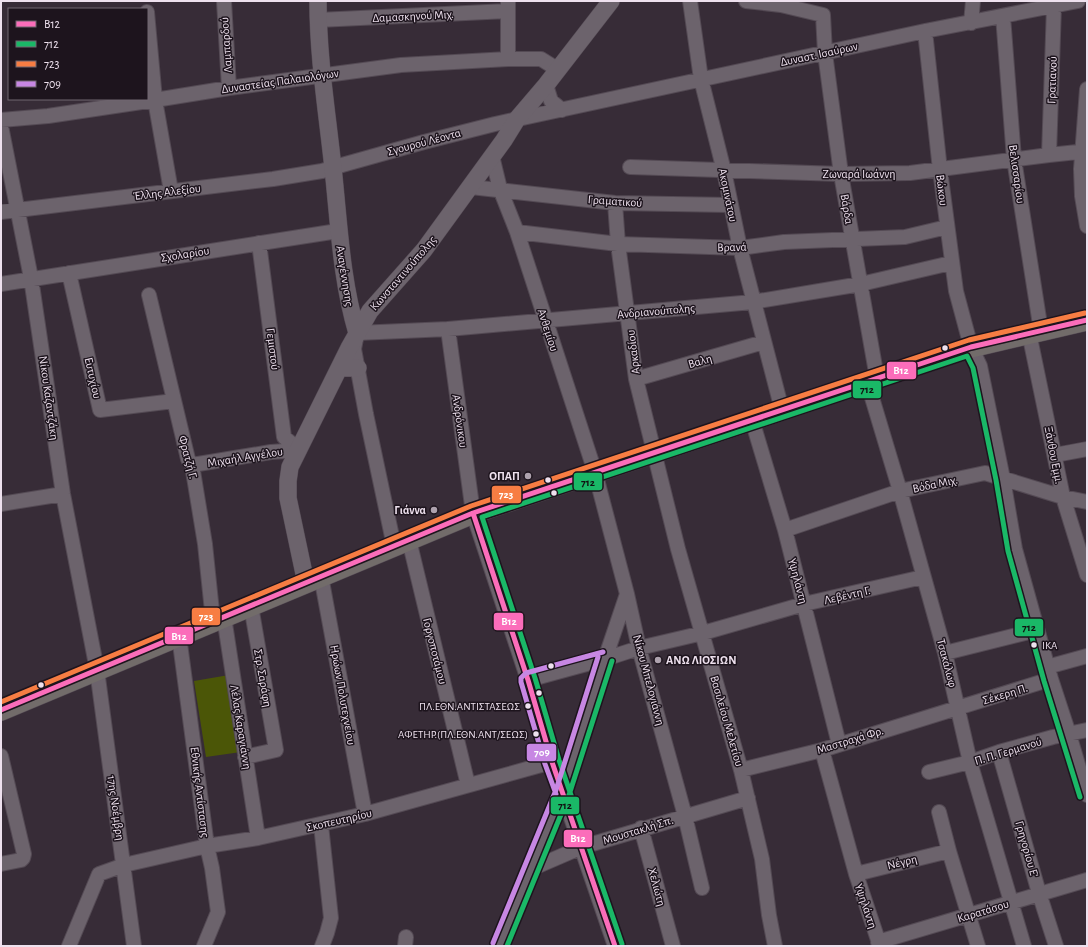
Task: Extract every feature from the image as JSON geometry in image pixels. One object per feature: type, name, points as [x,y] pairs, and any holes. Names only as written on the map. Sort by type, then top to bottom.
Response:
[{"type":"main road","points":[[1,710],[472,513],[971,347],[1087,320]]},
{"type":"street","name":"Λαμπαρδού","points":[[224,1],[229,88]]},
{"type":"street","name":"Αναγέννησης","points":[[318,1],[322,75],[333,168],[338,231],[350,307],[357,333],[354,349],[368,421],[401,543]]},
{"type":"street","name":"Κωνσταντινούπολης","points":[[313,580],[288,498],[290,467],[357,333],[370,310],[424,250],[471,187],[517,119],[546,85],[557,68],[611,1]]},
{"type":"street","name":"Ακομινάτου","points":[[690,1],[701,79],[724,171],[740,248],[782,410]]},
{"type":"street","points":[[746,1],[781,3]]},
{"type":"street","points":[[971,23],[973,1]]},
{"type":"street","name":"Δυναστ. Ισαύρων","points":[[517,119],[925,31],[1078,1]]},
{"type":"street","name":"Βάρδα","points":[[781,3],[823,15],[825,53],[841,174],[861,284],[872,380]]},
{"type":"street","points":[[508,6],[508,59]]},
{"type":"street","name":"Δαμασκηνού Μιχ.","points":[[318,20],[508,6]]},
{"type":"street","name":"Γρατιανού","points":[[1049,155],[1054,6]]},
{"type":"street","name":"Βελισσαρίου","points":[[1003,16],[1014,159],[1035,332]]},
{"type":"street","points":[[148,21],[155,100],[171,191]]},
{"type":"street","name":"Βώκου","points":[[925,31],[951,263],[956,292],[971,347]]},
{"type":"street","name":"Δυναστείας Παλαιολόγων","points":[[1,120],[48,116],[229,88],[401,65],[508,59],[541,59],[557,68]]},
{"type":"street","points":[[546,85],[551,101],[562,110]]},
{"type":"street","points":[[1087,89],[1085,151],[1081,169],[1082,196],[1087,226]]},
{"type":"street","name":"Σγουρού Λέοντα","points":[[333,168],[342,164],[424,142],[517,119]]},
{"type":"street","name":"Νίκου Καζαντζάκη","points":[[2,135],[31,278],[63,494],[97,670]]},
{"type":"street","name":"Ζωναρά Ιωάννη","points":[[630,167],[841,174],[910,173],[1085,151]]},
{"type":"street","name":"Ανθεμίου","points":[[492,156],[500,189],[517,232],[595,472]]},
{"type":"street","name":"Έλλης Αλεξίου","points":[[1,212],[273,179],[322,172],[333,168]]},
{"type":"street","points":[[471,187],[500,189]]},
{"type":"street","name":"Γραματικού","points":[[500,189],[616,202],[730,205]]},
{"type":"street","name":"Αρκαδίου","points":[[616,202],[618,244],[636,379],[653,453]]},
{"type":"street","name":"Βρανά","points":[[517,232],[618,244],[740,248],[784,242],[905,237],[947,227]]},
{"type":"street","name":"Σχολαρίου","points":[[1,284],[259,242],[338,231]]},
{"type":"street","name":"Γεμιστού","points":[[259,242],[284,437],[299,450]]},
{"type":"street","name":"Ανδριανούπολης","points":[[357,333],[448,329],[754,302],[861,284],[951,263]]},
{"type":"street","name":"Ευτυχίου","points":[[69,273],[100,410],[174,401]]},
{"type":"street","name":"Φρατζή Γ.","points":[[149,295],[188,459],[192,465],[219,619]]},
{"type":"street","name":"Ανδρόνικου","points":[[448,329],[472,513],[528,680],[552,762],[615,946]]},
{"type":"street","name":"Ξάνθου Εμμ.","points":[[1035,332],[1054,455],[1063,497],[1087,575]]},
{"type":"street","name":"Βαλη","points":[[636,379],[764,342]]},
{"type":"street","points":[[971,347],[980,366],[1003,479],[1015,549],[1049,673],[1087,795]]},
{"type":"street","points":[[340,368],[358,368]]},
{"type":"street","name":"Τσακάλωφ","points":[[872,380],[900,491],[945,653],[970,762],[1024,946]]},
{"type":"street","name":"Υψηλάντη","points":[[752,420],[785,530],[839,744]]},
{"type":"street","name":"Μιχαήλ Αγγέλου","points":[[192,465],[271,452],[299,450]]},
{"type":"street","points":[[1054,455],[1087,450]]},
{"type":"street","name":"Βασιλείου Μελετίου","points":[[653,453],[678,549],[703,633],[748,798],[762,859],[769,915],[775,946]]},
{"type":"street","name":"Νίκου Μπελογιάννη","points":[[595,472],[627,594],[639,648],[685,816],[702,888]]},
{"type":"street","name":"Βόδα Μιχ.","points":[[785,530],[900,491],[985,473],[1063,497],[1087,502]]},
{"type":"street","points":[[1,504],[63,494]]},
{"type":"street","name":"Γοργοποτάμου","points":[[401,543],[468,785]]},
{"type":"street","name":"Λεβέντη Γ.","points":[[528,680],[639,648],[703,633],[804,604],[923,577]]},
{"type":"street","name":"Ηρώων Πολυτεχνείου","points":[[313,580],[365,814]]},
{"type":"street","points":[[499,946],[563,792],[604,659],[627,594]]},
{"type":"street","name":"Στρ. Σαράφη","points":[[245,756],[276,750],[251,606]]},
{"type":"street","name":"Λέλας Καραγιάννη","points":[[219,619],[245,756],[258,838]]},
{"type":"street","points":[[945,653],[1037,630]]},
{"type":"street","name":"Εθνικής Αντίστασης","points":[[179,636],[207,846],[212,868],[218,912],[204,946]]},
{"type":"street","name":"Σέκερη Π.","points":[[958,708],[1049,673],[1087,656]]},
{"type":"street","name":"17ης Νοέμβρη","points":[[97,670],[134,946]]},
{"type":"street","name":"Μαστραχά Φρ.","points":[[741,770],[822,750],[958,708]]},
{"type":"street","name":"Π. Π. Γερμανού","points":[[929,772],[970,762],[999,752],[1054,737],[1087,730]]},
{"type":"street","name":"Υψηλάντη","points":[[822,750],[856,874],[879,944]]},
{"type":"street","name":"Γρηγορίου Ε'","points":[[999,752],[1039,893],[1056,946]]},
{"type":"street","points":[[1,756],[24,852],[23,858],[18,861],[1,864]]},
{"type":"street","name":"Σκοπευτηρίου","points":[[69,946],[99,874],[124,865],[207,846],[258,838],[321,825],[552,762]]},
{"type":"street","name":"Μουστακλή Σπ.","points":[[531,869],[582,847],[641,828],[748,798]]},
{"type":"street","points":[[939,812],[949,851],[978,946]]},
{"type":"street","points":[[321,825],[331,918],[322,946]]},
{"type":"street","name":"Χελιώτη","points":[[641,828],[673,946]]},
{"type":"street","name":"Νέγρη","points":[[856,874],[949,851]]},
{"type":"street","name":"Καρατάσου","points":[[879,944],[1039,893],[1087,880]]},
{"type":"green space","points":[[229,675],[241,752],[206,757],[194,681]]},
{"type":"transit line","name":"723","points":[[1,702],[471,506],[969,340],[1085,313]]},
{"type":"transit line","name":"Β12","points":[[1,710],[473,513],[971,347],[1087,320]]},
{"type":"transit line","name":"712","points":[[622,944],[559,760],[535,678],[482,517],[967,356],[973,368],[996,480],[1008,551],[1044,681],[1080,797]]},
{"type":"transit line","name":"Β12","points":[[473,513],[528,680],[552,762],[615,946]]},
{"type":"transit line","name":"709","points":[[556,794],[545,764],[521,678],[526,673],[603,652]]},
{"type":"transit line","name":"709","points":[[493,943],[556,790],[598,657]]},
{"type":"transit line","name":"712","points":[[507,946],[569,795],[612,661]]},
{"type":"place","name":"ΟΠΑΠ","points":[[528,476]]},
{"type":"place","name":"Γιάννα","points":[[434,510]]},
{"type":"place","name":"ΙΚΑ","points":[[1034,645]]},
{"type":"place","name":"ΑΝΩ ΛΙΟΣΙΩΝ","points":[[658,660]]},
{"type":"place","name":"ΠΛ.ΕΘΝ.ΑΝΤΙΣΤΑΣΕΩΣ","points":[[528,706]]},
{"type":"place","name":"ΑΦΕΤΗΡ.(ΠΛ.ΕΘΝ.ΑΝΤ/ΣΕΩΣ)","points":[[536,734]]}]
